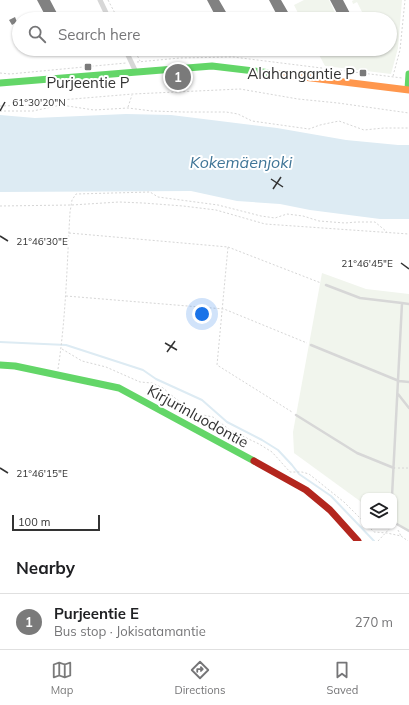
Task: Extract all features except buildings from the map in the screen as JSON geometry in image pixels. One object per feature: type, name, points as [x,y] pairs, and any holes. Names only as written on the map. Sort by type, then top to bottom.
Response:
[{"type":"street","points":[[100,0],[106,12]]},
{"type":"street","points":[[128,56],[136,72]]},
{"type":"street","points":[[0,83],[212,66],[408,90],[409,74]]},
{"type":"street","name":"Kirjurinluodontie","points":[[0,365],[14,366],[119,388],[306,490],[330,510],[358,541]]},
{"type":"lane","points":[[326,285],[360,298],[409,304]]},
{"type":"lane","points":[[392,493],[402,303]]},
{"type":"lane","points":[[312,345],[398,381],[409,382]]},
{"type":"lane","points":[[398,394],[409,408]]},
{"type":"lane","points":[[296,415],[357,453],[394,468]]},
{"type":"lane","points":[[397,524],[409,531]]},
{"type":"path","points":[[108,0],[114,12]]},
{"type":"path","points":[[393,77],[400,50],[405,0]]},
{"type":"path","points":[[137,56],[140,62]]},
{"type":"path","points":[[0,106],[32,105],[61,100],[132,94],[240,89],[298,99],[409,113]]},
{"type":"path","points":[[128,108],[132,94]]},
{"type":"path","points":[[0,111],[33,111],[61,106],[94,110],[128,108],[176,112],[226,112],[238,114],[252,121],[309,129],[338,121],[364,130],[409,128]]},
{"type":"path","points":[[57,375],[64,322],[70,212],[72,200],[76,194],[150,192],[158,197],[218,205],[275,218],[287,214],[303,216],[319,221],[345,223],[375,222],[387,232]]},
{"type":"path","points":[[0,206],[72,205],[118,202],[183,206],[216,210],[265,224],[409,234]]},
{"type":"path","points":[[69,233],[228,246],[326,285]]},
{"type":"path","points":[[228,246],[217,365],[296,415]]},
{"type":"path","points":[[65,296],[224,309],[312,345]]},
{"type":"path","points":[[61,349],[82,361],[106,367],[140,382],[152,383],[163,388],[193,413],[213,417],[230,430],[272,452],[290,472],[309,474],[344,502],[361,519]]},
{"type":"path","points":[[394,468],[409,468]]},
{"type":"path","points":[[371,529],[374,532],[401,536],[408,541]]},
{"type":"path","points":[[378,541],[390,529]]},
{"type":"shaded area","points":[[304,0],[329,0],[335,12],[298,12],[294,5]]},
{"type":"shaded area","points":[[402,0],[397,52],[397,12],[362,12],[357,2],[353,4],[352,1]]},
{"type":"shaded area","points":[[320,56],[396,56],[391,74],[325,66]]},
{"type":"shaded area","points":[[322,273],[366,289],[409,294],[409,532],[397,525],[397,493],[361,493],[361,502],[294,453],[293,432]]},
{"type":"water","name":"Kokemäenjoki","points":[[126,114],[171,115],[277,128],[346,140],[409,145],[409,219],[380,219],[310,210],[280,204],[237,201],[191,191],[0,192],[0,115],[35,118]]},
{"type":"waterway","points":[[0,342],[66,345],[143,370],[156,379],[202,400],[227,422],[278,450],[299,474],[331,496],[374,541]]},
{"type":"traffic: fast","points":[[0,83],[212,66],[279,74]]},
{"type":"traffic: fast","points":[[408,89],[409,74]]},
{"type":"traffic: fast","points":[[0,365],[15,366],[119,388],[254,461]]},
{"type":"traffic: slow","points":[[279,74],[409,90]]},
{"type":"traffic: jam","points":[[254,461],[306,490],[330,510],[358,541]]},
{"type":"place","name":"Purjeentie P","points":[[88,67]]},
{"type":"place","name":"Alahangantie P","points":[[363,73]]},
{"type":"place","name":"Purjeentie E","points":[[178,77]]}]
